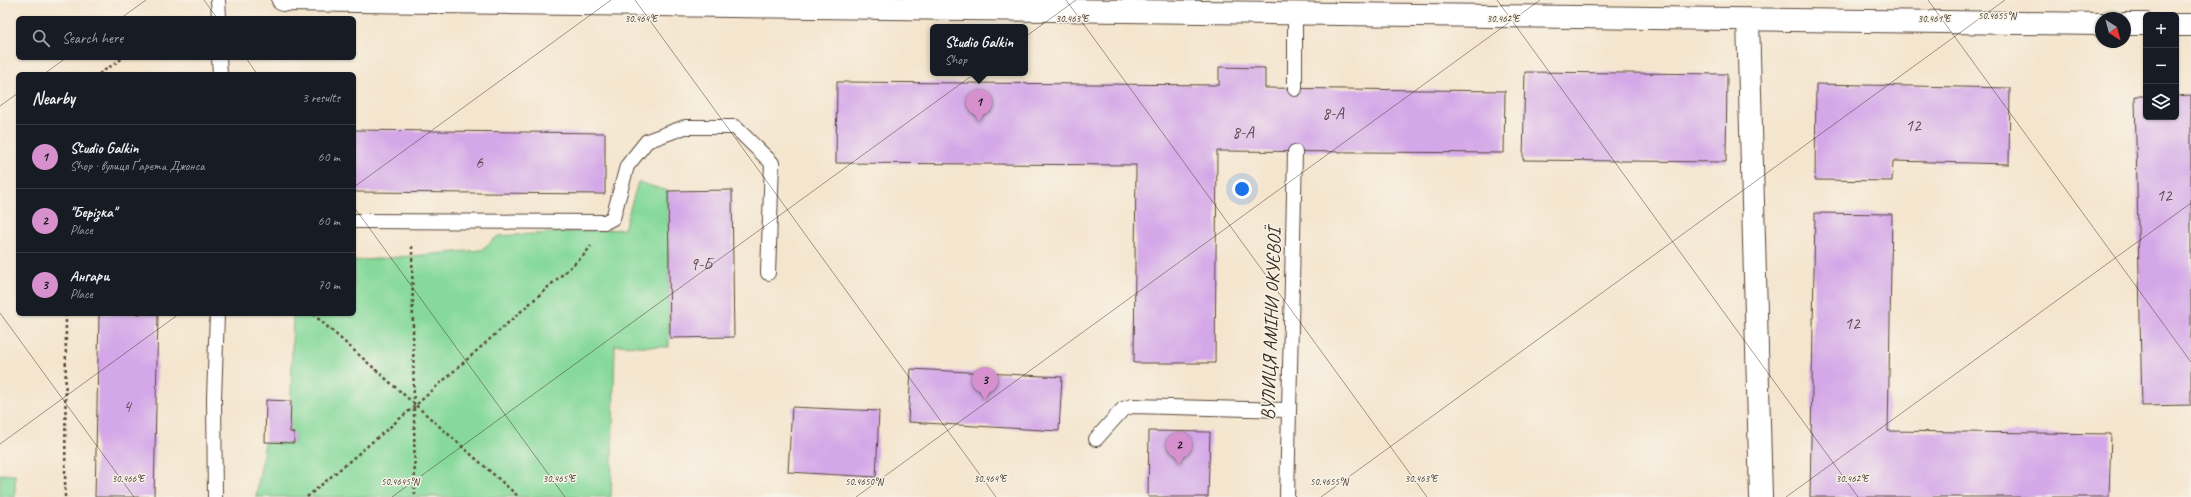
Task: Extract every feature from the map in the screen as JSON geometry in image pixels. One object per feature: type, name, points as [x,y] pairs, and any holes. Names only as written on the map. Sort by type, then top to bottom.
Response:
[{"type":"street","points":[[283,0],[1083,5],[1295,14],[2095,24]]},
{"type":"street","points":[[1748,19],[1761,497]]},
{"type":"street","points":[[2131,24],[2143,24]]},
{"type":"street","points":[[2179,24],[2191,25]]},
{"type":"lane","points":[[218,0],[219,16]]},
{"type":"lane","points":[[1295,14],[1295,89]]},
{"type":"lane","points":[[219,60],[220,72]]},
{"type":"lane","points":[[356,221],[606,222],[613,218],[627,166],[647,140],[685,127],[736,127],[772,163],[768,273]]},
{"type":"lane","name":"ВУЛИЦЯ АМІНИ ОКУЄВОЇ","points":[[1287,497],[1295,152]]},
{"type":"lane","points":[[215,497],[214,398],[217,316]]},
{"type":"lane","points":[[1096,439],[1123,409],[1132,406],[1288,410]]},
{"type":"path","points":[[103,72],[120,60]]},
{"type":"path","points":[[307,497],[416,405],[583,256],[613,218]]},
{"type":"path","points":[[412,222],[416,405],[415,497]]},
{"type":"path","points":[[65,497],[66,316]]},
{"type":"path","points":[[315,316],[519,497]]},
{"type":"green space","points":[[638,182],[668,191],[669,347],[615,345],[611,497],[256,497],[265,442],[294,443],[294,433],[290,432],[293,316],[356,316],[356,261],[481,250],[498,236],[624,229]]},
{"type":"green space","points":[[0,474],[15,475],[15,497],[0,497]]},
{"type":"building","points":[[1219,67],[1265,68],[1265,88],[1505,91],[1504,153],[1217,151],[1215,363],[1134,363],[1136,165],[836,163],[837,82],[1219,85]]},
{"type":"building","points":[[1525,72],[1727,74],[1726,162],[1523,160]]},
{"type":"building","points":[[1816,84],[2010,88],[2009,164],[1893,161],[1892,181],[1815,180]]},
{"type":"building","points":[[2191,95],[2191,405],[2142,406],[2135,96],[2143,96],[2143,120],[2179,120],[2179,96]]},
{"type":"building","points":[[356,130],[605,133],[605,194],[356,192]]},
{"type":"building","points":[[732,190],[734,337],[670,338],[668,191]]},
{"type":"building","points":[[1815,213],[1892,214],[1888,431],[2111,434],[2109,497],[1810,497]]},
{"type":"building","points":[[99,316],[158,316],[154,497],[95,497]]},
{"type":"building","points":[[911,369],[1062,377],[1059,431],[908,422]]},
{"type":"building","points":[[266,400],[291,401],[290,432],[294,433],[294,443],[265,442]]},
{"type":"building","points":[[792,407],[879,411],[876,477],[788,472]]},
{"type":"building","points":[[1149,431],[1210,432],[1208,497],[1148,497]]},
{"type":"place","name":"Studio Galkin","points":[[979,122]]},
{"type":"place","name":"Ангари","points":[[985,400]]},
{"type":"place","name":"\"Берізка\"","points":[[1179,465]]}]
